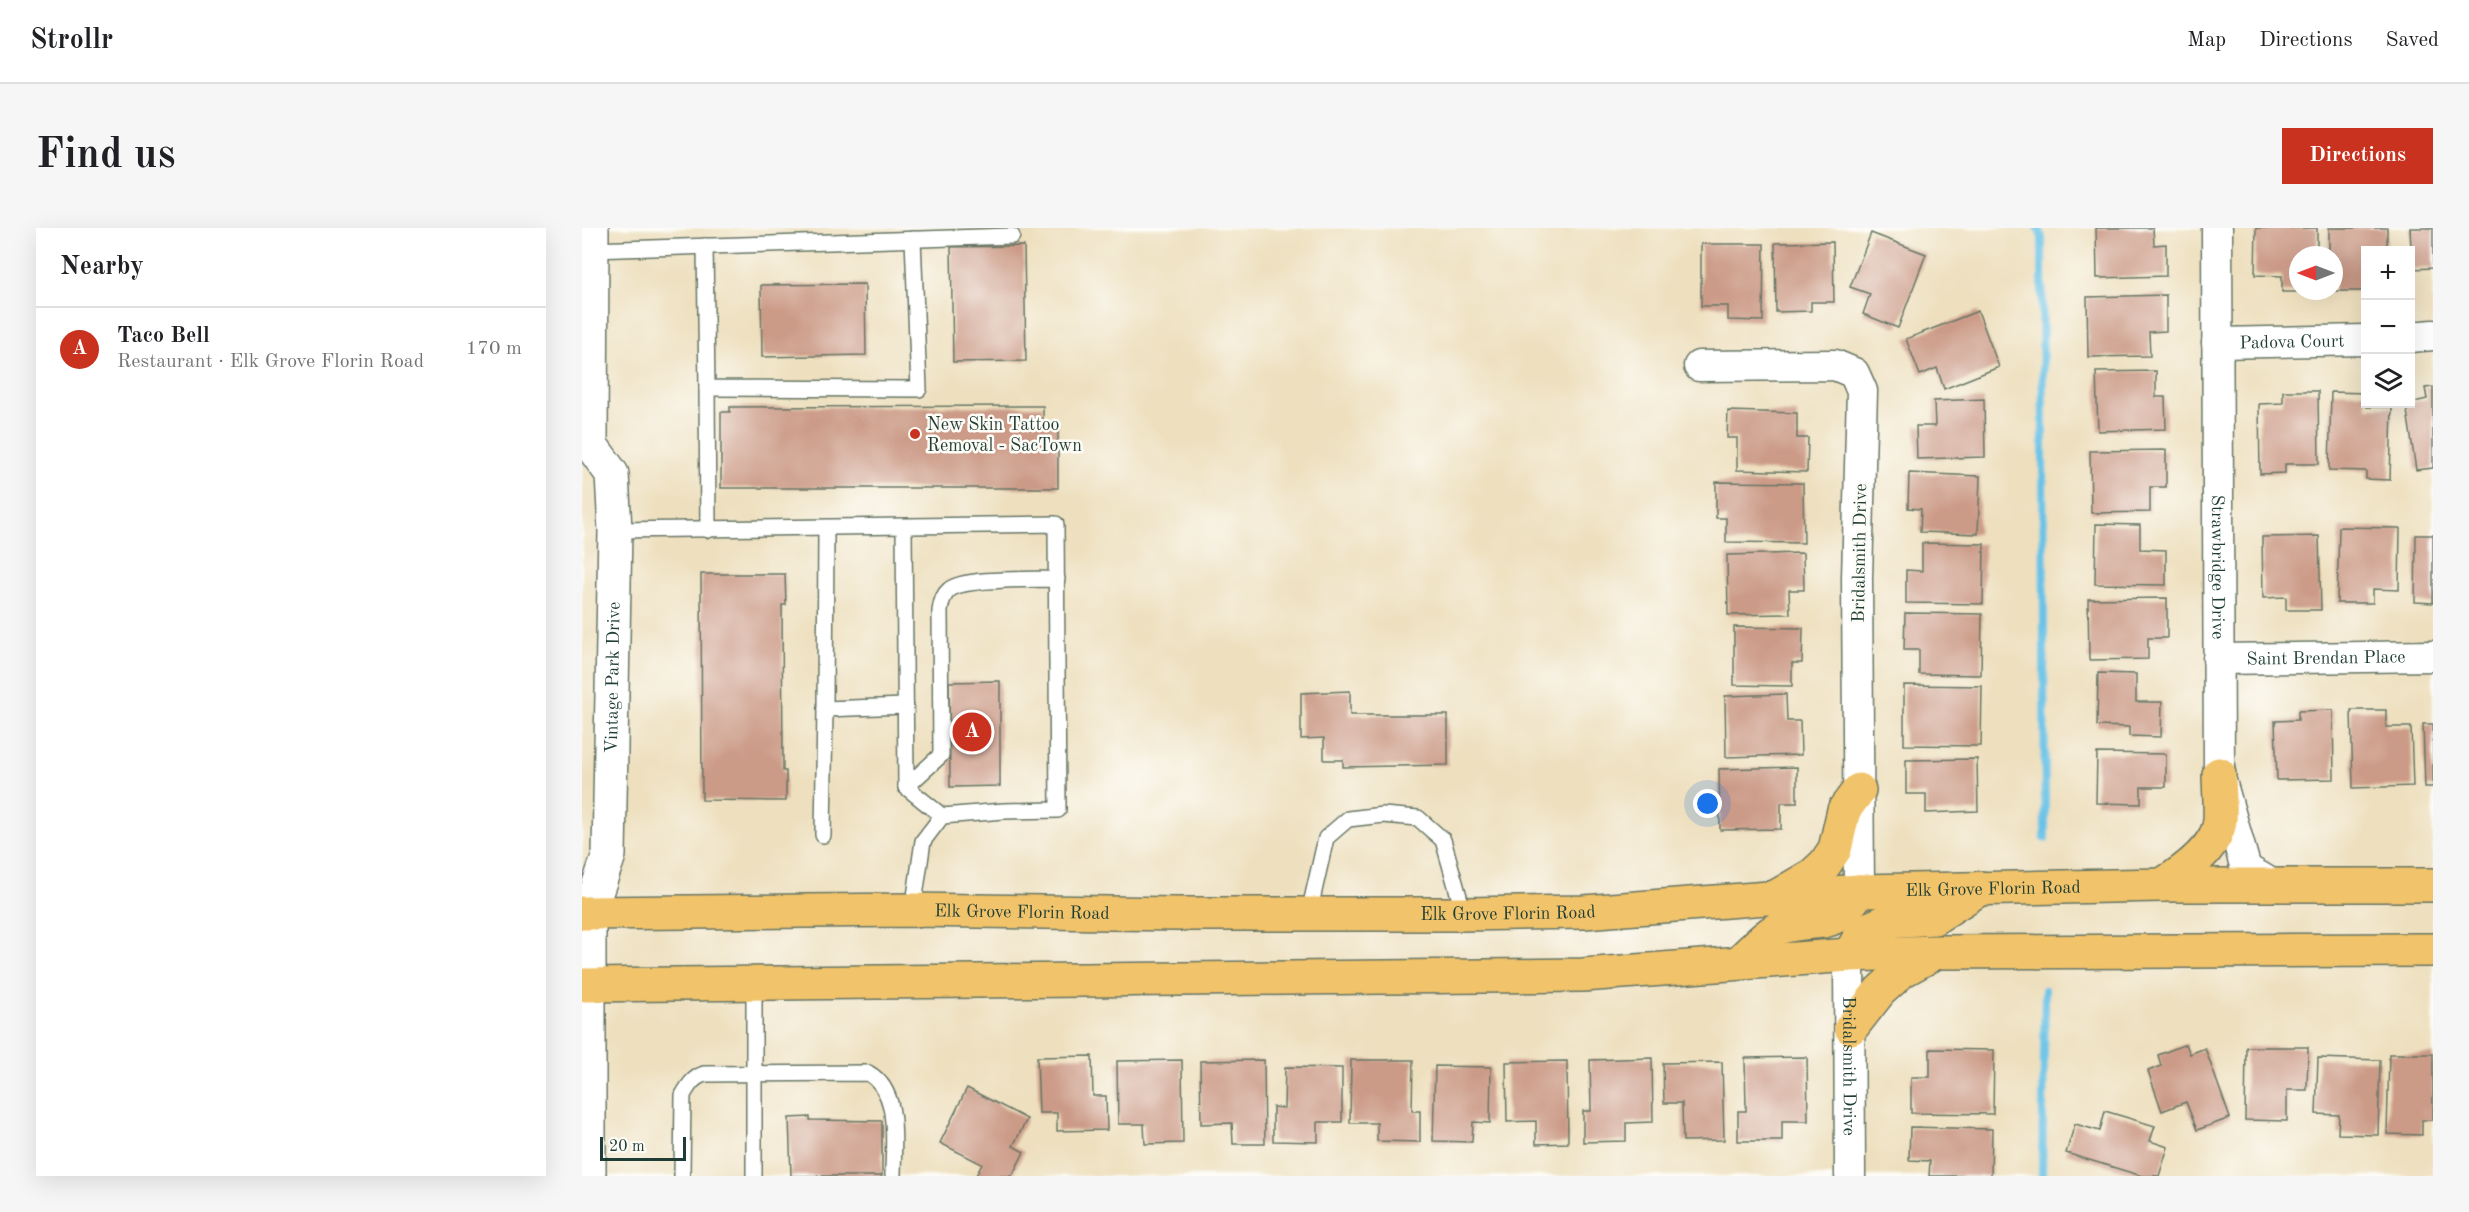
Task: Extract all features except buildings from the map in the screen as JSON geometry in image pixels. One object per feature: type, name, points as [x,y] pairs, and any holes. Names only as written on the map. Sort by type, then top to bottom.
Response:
[{"type":"main road","points":[[2162,885],[2190,866],[2210,843],[2220,823],[2219,774]]},
{"type":"main road","points":[[1774,897],[1813,875],[1825,864],[1835,849],[1844,810],[1859,790]]},
{"type":"main road","name":"Elk Grove Florin Road","points":[[584,908],[1176,914],[1309,912],[1464,914],[1584,912],[1859,891],[2162,885],[2433,885]]},
{"type":"main road","points":[[1849,955],[1864,931],[1887,921],[1934,918],[1981,888]]},
{"type":"main road","points":[[1738,963],[1780,927],[1828,921],[1847,909],[1859,891]]},
{"type":"main road","points":[[586,986],[1583,975],[1849,955],[1937,952],[2433,950]]},
{"type":"main road","points":[[1851,1028],[1880,991],[1902,971],[1937,952]]},
{"type":"street","name":"Strawbridge Drive","points":[[2217,228],[2219,774],[2246,869],[2275,886]]},
{"type":"street","name":"Vintage Park Drive","points":[[588,1176],[584,908],[609,855],[615,530],[612,474],[586,450],[587,306],[591,239]]},
{"type":"street","points":[[2415,337],[2433,335]]},
{"type":"street","name":"Padova Court","points":[[2217,343],[2361,340]]},
{"type":"street","name":"Bridalsmith Drive","points":[[1699,366],[1835,365],[1854,373],[1862,391],[1857,578],[1859,891]]},
{"type":"street","name":"Saint Brendan Place","points":[[2218,659],[2433,656]]},
{"type":"street","name":"Bridalsmith Drive","points":[[1849,955],[1850,1176]]},
{"type":"lane","points":[[591,239],[705,246],[1012,236]]},
{"type":"lane","points":[[707,388],[919,389],[913,239]]},
{"type":"lane","points":[[705,246],[708,530]]},
{"type":"lane","points":[[615,530],[1056,524],[1058,810],[942,816],[906,787]]},
{"type":"lane","points":[[904,526],[906,787]]},
{"type":"lane","points":[[823,836],[826,528]]},
{"type":"lane","points":[[906,787],[941,755],[940,611],[942,600],[948,591],[966,582],[1056,579]]},
{"type":"lane","points":[[825,709],[905,706]]},
{"type":"lane","points":[[1309,912],[1326,838],[1348,819],[1383,815],[1418,818],[1443,840],[1464,914]]},
{"type":"lane","points":[[913,910],[923,841],[942,816]]},
{"type":"lane","points":[[754,985],[754,1176]]},
{"type":"lane","points":[[682,1176],[683,1095],[689,1084],[697,1076],[704,1074],[755,1072],[868,1073],[878,1078],[888,1094],[893,1132],[893,1176]]},
{"type":"waterway","points":[[2038,228],[2042,237],[2045,838]]},
{"type":"waterway","points":[[2042,1176],[2045,990]]},
{"type":"place","name":"New Skin Tattoo Removal - SacTown","points":[[915,434]]},
{"type":"place","name":"Taco Bell","points":[[972,732]]}]
